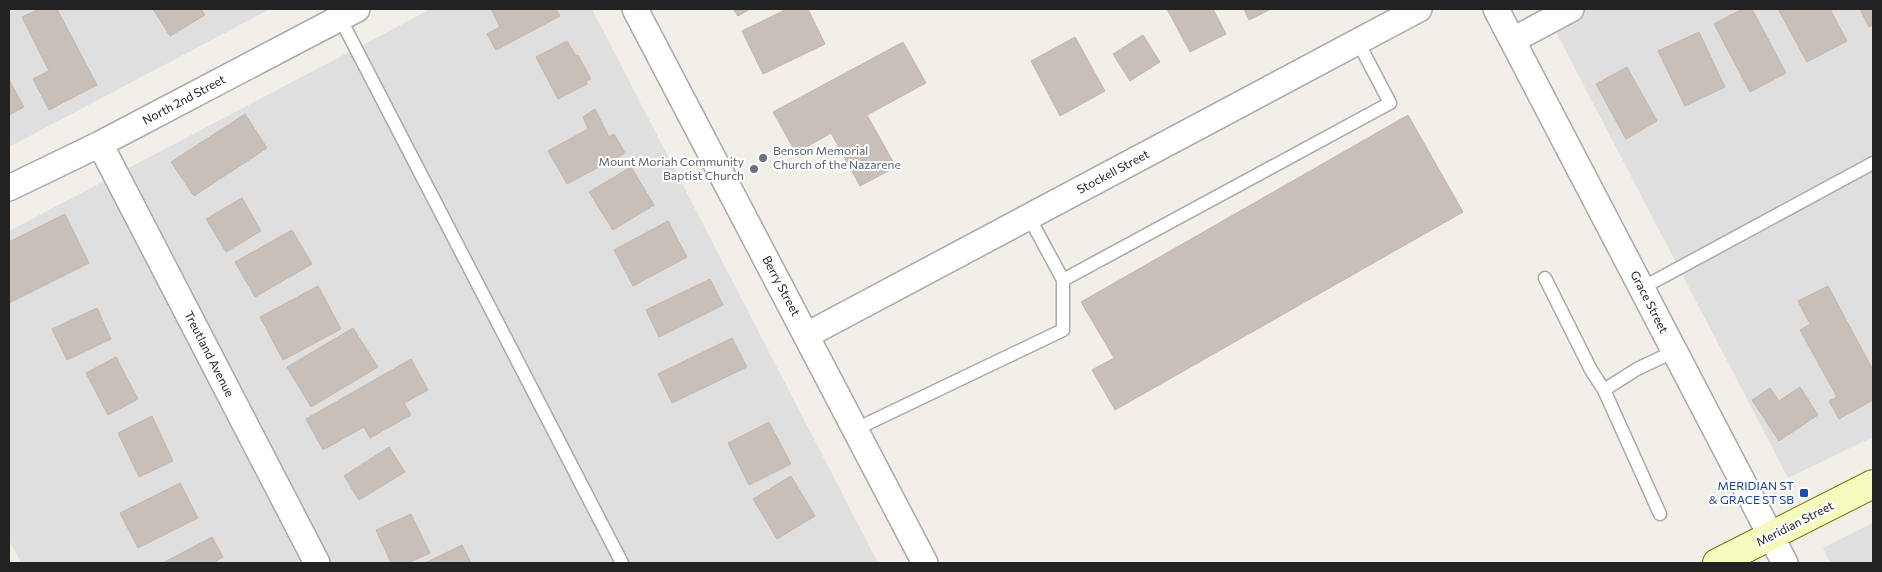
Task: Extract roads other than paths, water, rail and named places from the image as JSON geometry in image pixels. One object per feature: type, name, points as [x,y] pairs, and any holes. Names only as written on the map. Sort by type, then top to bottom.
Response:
[{"type":"street","name":"Berry Street","points":[[635,9],[925,563]]},
{"type":"street","name":"Stockell Street","points":[[807,336],[1419,9]]},
{"type":"street","name":"Grace Street","points":[[1496,9],[1785,563]]},
{"type":"street","points":[[1513,40],[1571,9]]},
{"type":"street","name":"North 2nd Street","points":[[9,188],[100,144],[349,13]]},
{"type":"street","name":"Treutland Avenue","points":[[100,144],[317,563]]},
{"type":"street","name":"Meridian Street","points":[[1717,563],[1873,484]]},
{"type":"lane","points":[[349,13],[622,563]]},
{"type":"lane","points":[[1063,280],[1390,103],[1358,42]]},
{"type":"lane","points":[[1642,288],[1873,163]]},
{"type":"lane","points":[[856,429],[1063,330],[1063,280],[1029,217]]},
{"type":"lane","points":[[1545,278],[1591,370],[1604,390],[1660,514]]},
{"type":"lane","points":[[1604,390],[1637,369],[1674,351]]},
{"type":"place","name":"Benson Memorial Church of the Nazarene","points":[[763,158]]},
{"type":"place","name":"Mount Moriah Community Baptist Church","points":[[754,169]]},
{"type":"place","name":"MERIDIAN ST & GRACE ST SB","points":[[1804,493]]}]
